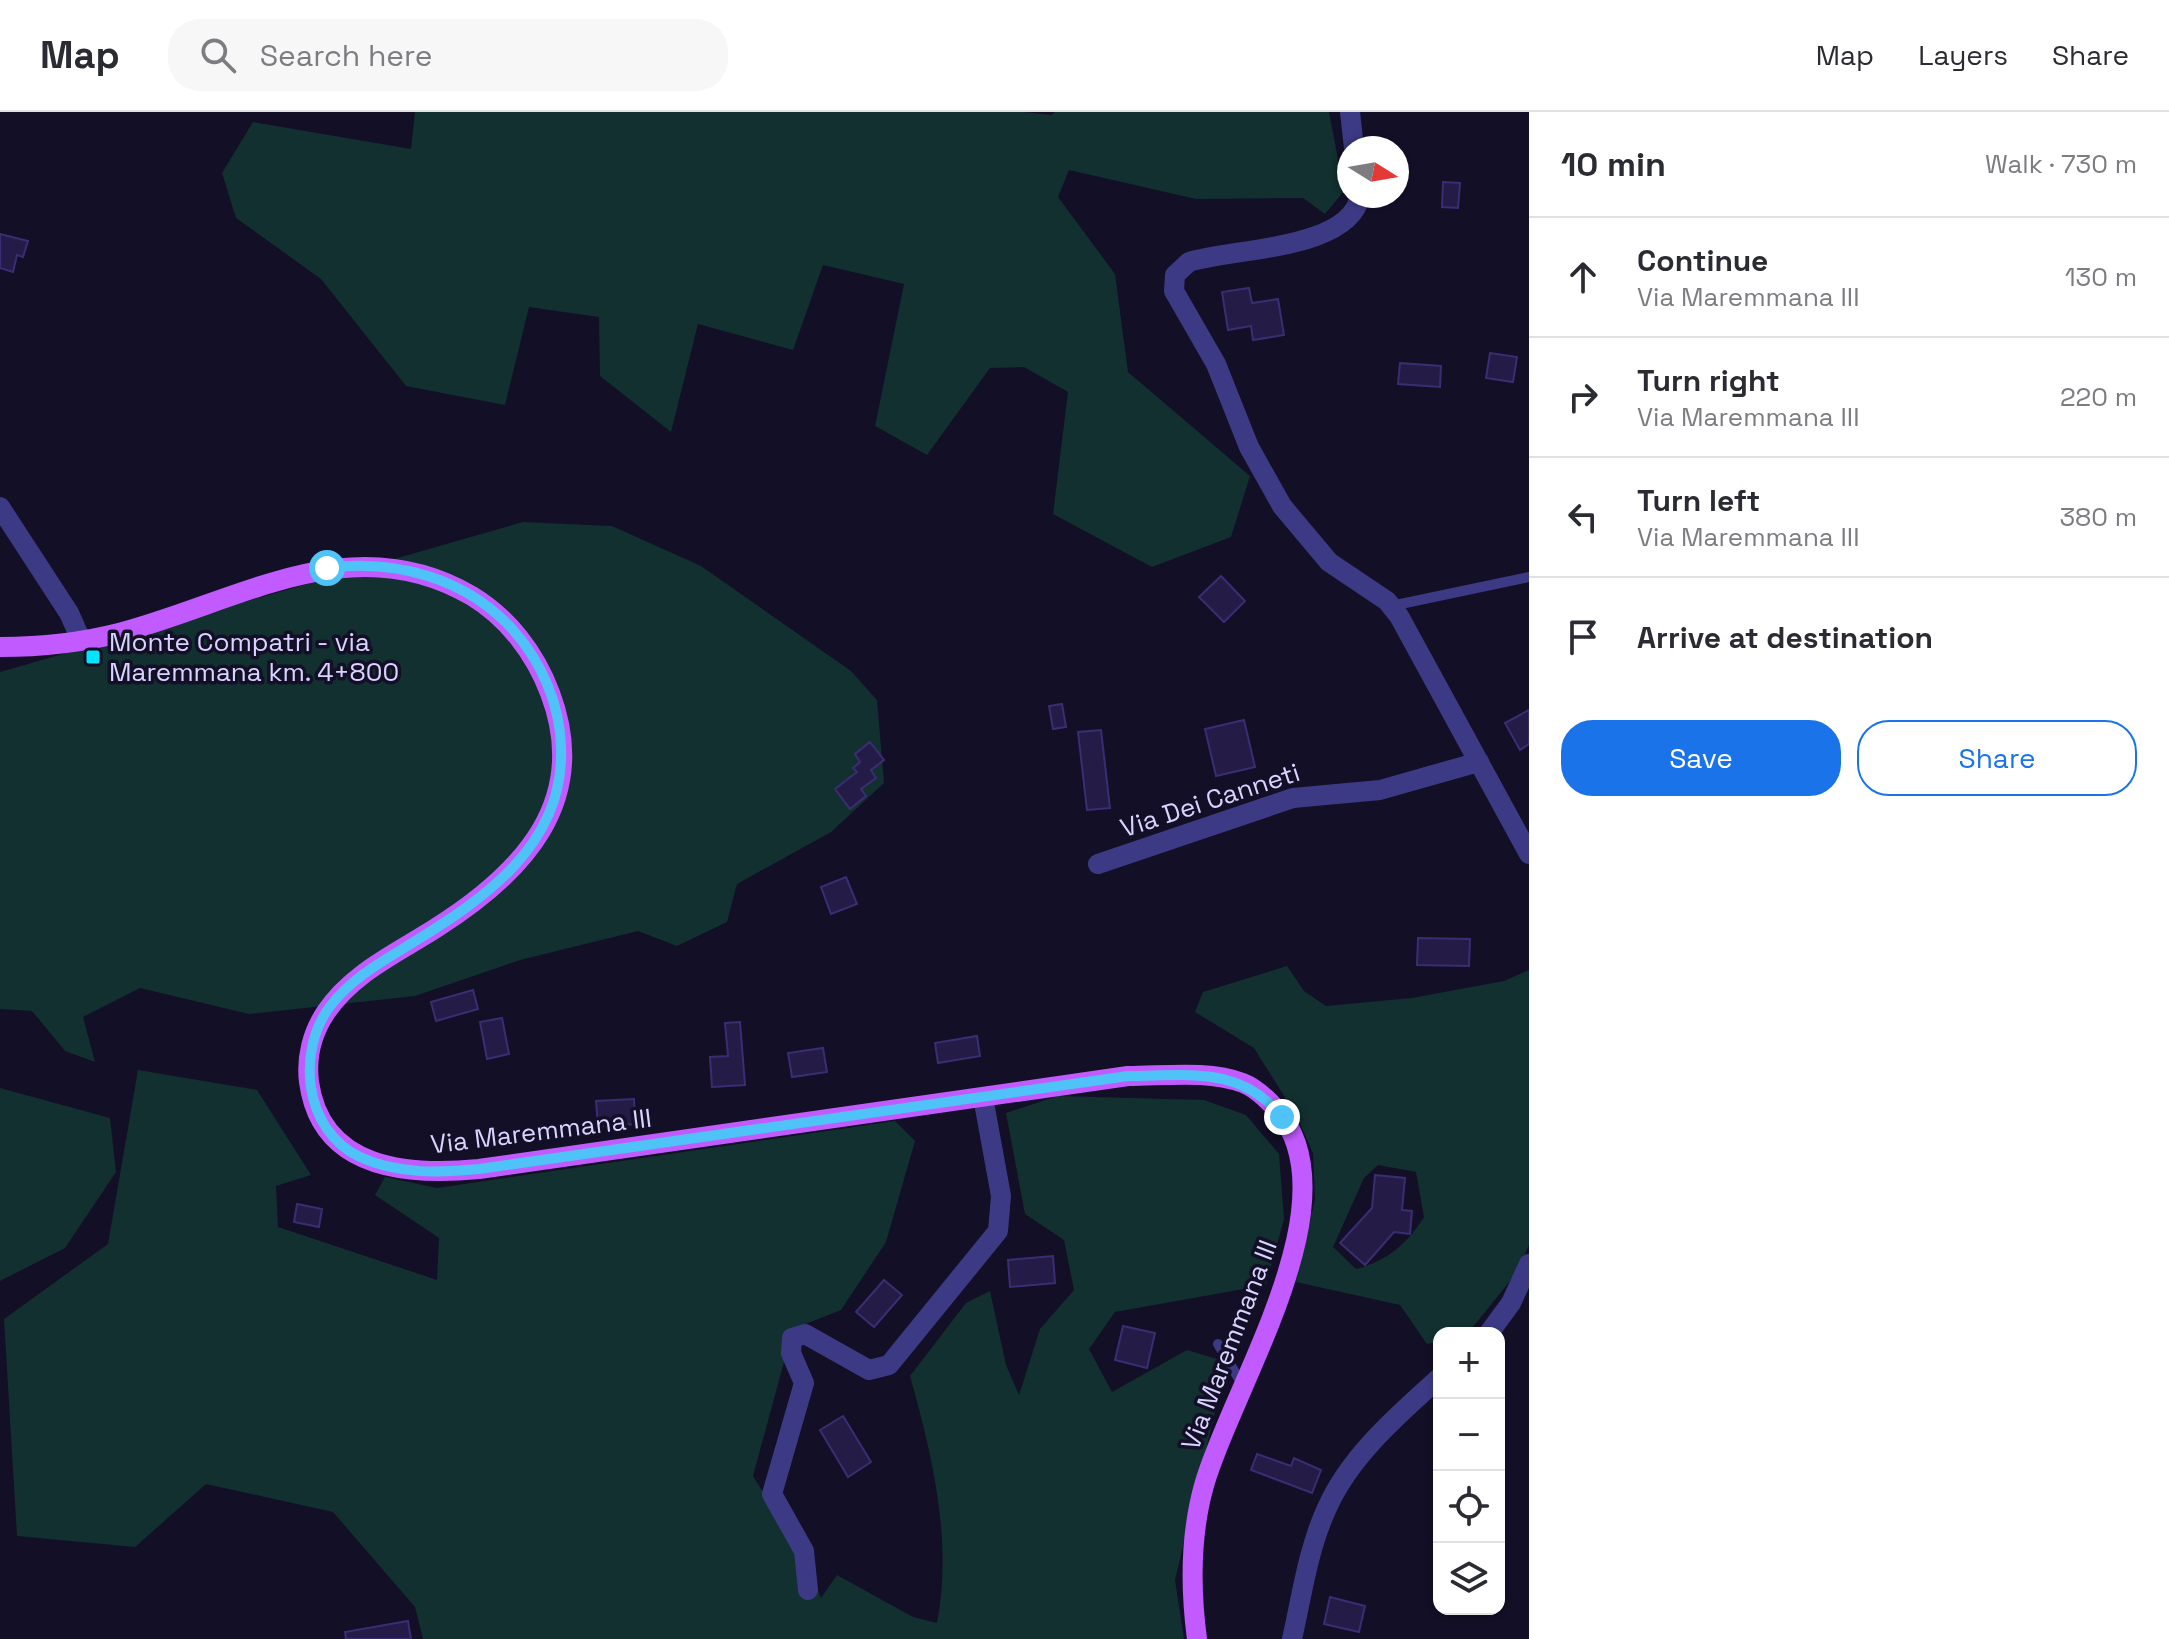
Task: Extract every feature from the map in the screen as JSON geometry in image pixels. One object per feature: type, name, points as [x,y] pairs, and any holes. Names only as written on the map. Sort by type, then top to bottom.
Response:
[{"type":"main road","name":"Via Maremmana III","points":[[0,647],[81,640],[123,632],[315,571],[372,564],[412,570],[456,587],[477,599],[510,626],[539,667],[554,702],[562,752],[557,794],[545,829],[523,857],[474,902],[354,980],[332,1003],[317,1028],[308,1062],[314,1100],[330,1132],[356,1155],[409,1170],[450,1172],[1128,1076],[1201,1076],[1248,1085],[1276,1109],[1292,1131],[1302,1176],[1301,1212],[1283,1289],[1215,1454],[1199,1510],[1193,1556],[1197,1639]]},
{"type":"street","points":[[1350,112],[1353,136]]},
{"type":"street","points":[[1355,208],[1352,217],[1332,232],[1189,262],[1178,270],[1173,285],[1216,364],[1249,447],[1282,506],[1329,562],[1391,606],[1529,854]]},
{"type":"street","points":[[0,507],[64,605],[81,640]]},
{"type":"street","name":"Via Dei Canneti","points":[[1098,864],[1293,798],[1380,790],[1479,762]]},
{"type":"street","points":[[808,1590],[804,1551],[772,1494],[804,1383],[791,1353],[792,1338],[805,1334],[869,1370],[889,1365],[998,1231],[1001,1196],[983,1097]]},
{"type":"street","points":[[1493,1327],[1511,1303],[1529,1264]]},
{"type":"street","points":[[1292,1639],[1311,1553],[1325,1510],[1340,1482],[1361,1455],[1433,1384]]},
{"type":"lane","points":[[1391,606],[1529,577]]},
{"type":"lane","points":[[1218,1344],[1242,1384]]},
{"type":"green space","points":[[415,112],[1024,112],[1051,115],[1055,112],[1329,112],[1337,154],[1337,199],[1325,214],[1303,198],[1196,199],[1069,170],[1058,197],[1115,274],[1128,372],[1250,476],[1231,537],[1152,567],[1053,514],[1068,392],[1024,367],[990,368],[927,455],[875,426],[904,284],[823,265],[793,350],[698,324],[671,432],[600,376],[599,317],[529,307],[505,405],[406,386],[321,279],[236,218],[222,173],[253,122],[411,149]]},
{"type":"green space","points":[[523,522],[612,526],[701,566],[851,671],[877,700],[884,783],[831,832],[737,884],[727,922],[677,946],[638,931],[520,960],[415,996],[249,1014],[140,988],[83,1017],[95,1062],[65,1051],[32,1011],[0,1009],[0,672]]},
{"type":"green space","points":[[1287,966],[1304,991],[1326,1006],[1412,998],[1504,981],[1529,970],[1529,1245],[1515,1275],[1473,1327],[1433,1327],[1433,1343],[1427,1344],[1400,1305],[1296,1282],[1315,1199],[1313,1153],[1296,1115],[1254,1048],[1195,1012],[1203,992]],"holes":[[[1378,1165],[1416,1172],[1424,1217],[1395,1250],[1356,1269],[1333,1247],[1364,1178]]]},
{"type":"green space","points":[[138,1070],[257,1090],[311,1175],[276,1186],[278,1227],[437,1280],[439,1238],[375,1195],[385,1177],[437,1188],[895,1121],[915,1141],[886,1242],[841,1310],[793,1329],[753,1476],[807,1563],[821,1598],[837,1575],[913,1617],[937,1623],[943,1561],[938,1498],[910,1376],[966,1303],[990,1291],[1006,1365],[1019,1395],[1040,1329],[1074,1290],[1064,1240],[1025,1214],[1006,1113],[1058,1096],[1204,1100],[1246,1115],[1279,1154],[1284,1219],[1266,1285],[1115,1312],[1089,1349],[1112,1392],[1187,1350],[1227,1362],[1175,1580],[1184,1639],[423,1639],[415,1607],[333,1512],[206,1484],[135,1547],[17,1536],[4,1319],[108,1244]]},
{"type":"green space","points":[[0,1088],[110,1118],[116,1172],[65,1248],[0,1281]]},
{"type":"building","points":[[1443,182],[1460,183],[1458,208],[1442,207]]},
{"type":"building","points":[[0,234],[28,241],[23,257],[17,255],[13,272],[0,268]]},
{"type":"building","points":[[1249,288],[1252,303],[1278,299],[1284,335],[1253,340],[1251,326],[1228,330],[1222,292]]},
{"type":"building","points":[[1490,353],[1517,357],[1513,382],[1486,378]]},
{"type":"building","points":[[1400,363],[1441,366],[1440,387],[1398,384]]},
{"type":"building","points":[[1221,576],[1245,601],[1224,622],[1199,597]]},
{"type":"building","points":[[1062,704],[1066,727],[1053,729],[1049,706]]},
{"type":"building","points":[[1529,710],[1529,744],[1520,750],[1505,723]]},
{"type":"building","points":[[1244,720],[1255,767],[1216,776],[1205,729]]},
{"type":"building","points":[[1101,730],[1110,808],[1087,810],[1078,732]]},
{"type":"building","points":[[870,742],[884,760],[871,770],[876,778],[861,789],[866,796],[850,809],[835,789],[857,772],[853,768],[860,762],[855,754]]},
{"type":"building","points":[[846,877],[857,904],[831,914],[821,887]]},
{"type":"building","points":[[1418,938],[1470,939],[1469,966],[1417,965]]},
{"type":"building","points":[[473,990],[478,1009],[436,1021],[431,1002]]},
{"type":"building","points":[[502,1018],[509,1054],[487,1059],[480,1022]]},
{"type":"building","points":[[740,1022],[745,1085],[712,1087],[710,1057],[728,1056],[725,1023]]},
{"type":"building","points":[[977,1036],[980,1056],[938,1063],[935,1043]]},
{"type":"building","points":[[823,1048],[827,1072],[792,1077],[788,1053]]},
{"type":"building","points":[[634,1099],[635,1124],[598,1127],[596,1101]]},
{"type":"building","points":[[1375,1175],[1405,1178],[1402,1210],[1412,1211],[1410,1234],[1394,1232],[1365,1265],[1340,1243],[1372,1208]]},
{"type":"building","points":[[297,1204],[322,1209],[319,1227],[294,1222]]},
{"type":"building","points":[[1053,1256],[1055,1283],[1010,1287],[1008,1260]]},
{"type":"building","points":[[884,1280],[902,1295],[874,1327],[856,1312]]},
{"type":"building","points":[[1123,1326],[1155,1333],[1147,1368],[1115,1360]]},
{"type":"building","points":[[843,1416],[871,1462],[848,1477],[820,1430]]},
{"type":"building","points":[[1257,1454],[1291,1466],[1294,1458],[1321,1470],[1312,1493],[1251,1470]]},
{"type":"building","points":[[1330,1597],[1365,1606],[1359,1632],[1324,1624]]},
{"type":"building","points":[[408,1621],[411,1639],[346,1639],[345,1632]]},
{"type":"place","name":"Monte Compatri - via Maremmana km. 4+800","points":[[93,657]]},
{"type":"route","points":[[327,568],[372,564],[412,570],[456,587],[494,611],[510,626],[539,667],[554,702],[562,752],[555,804],[545,829],[523,857],[474,902],[354,980],[321,1020],[309,1052],[311,1090],[330,1132],[356,1155],[421,1172],[450,1172],[1128,1076],[1201,1076],[1233,1080],[1256,1091],[1282,1117]]}]
